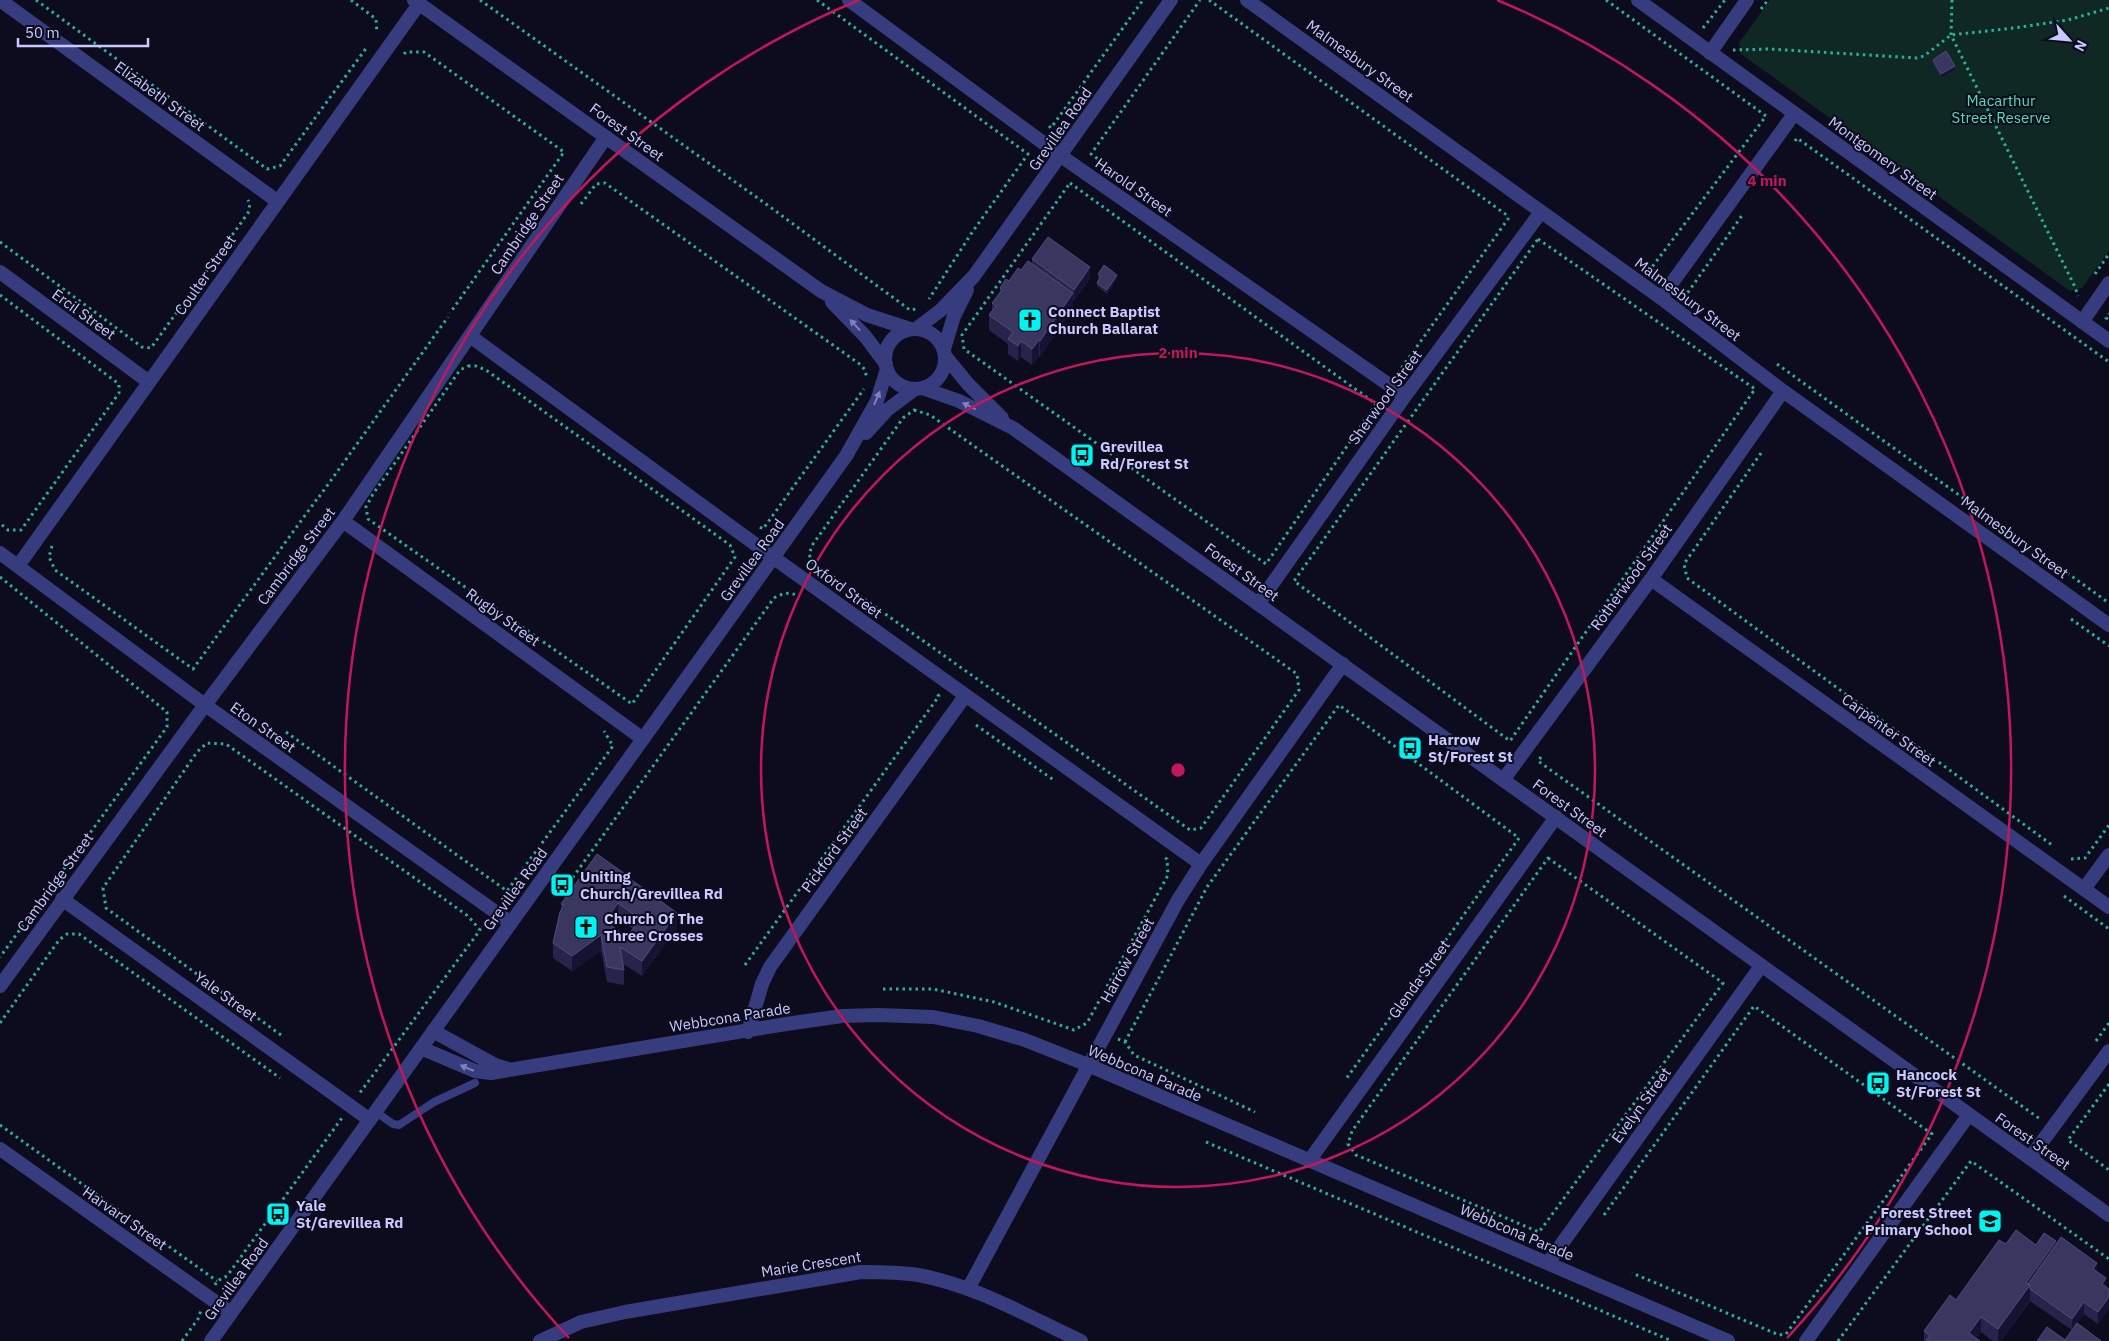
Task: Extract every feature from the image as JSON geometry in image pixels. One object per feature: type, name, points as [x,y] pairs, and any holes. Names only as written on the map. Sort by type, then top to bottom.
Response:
[{"type":"street","name":"Elizabeth Street","points":[[0,0],[277,201]]},
{"type":"street","name":"Harold Street","points":[[849,0],[1061,156],[1405,396]]},
{"type":"street","name":"Grevillea Road","points":[[211,1341],[846,456],[877,401],[886,366],[885,354],[891,341],[901,332],[913,329],[941,310],[974,276],[1171,0]]},
{"type":"street","name":"Malmesbury Street","points":[[1247,0],[1661,298],[1782,391],[2109,625]]},
{"type":"street","name":"Montgomery Street","points":[[1638,0],[2109,341]]},
{"type":"street","points":[[1710,53],[1748,0]]},
{"type":"street","name":"Coulter Street","points":[[18,566],[417,2]]},
{"type":"street","name":"Forest Street","points":[[417,2],[821,291],[872,317],[913,329]]},
{"type":"street","points":[[1661,298],[1794,114]]},
{"type":"street","name":"Cambridge Street","points":[[0,986],[204,706],[343,521],[606,136]]},
{"type":"street","name":"Sherwood Street","points":[[1258,604],[1405,396],[1540,212]]},
{"type":"street","name":"Ercil Street","points":[[0,272],[149,382]]},
{"type":"street","name":"Grevillea Road","points":[[846,456],[896,402],[918,388],[934,382],[941,374],[944,353],[954,316],[974,276]]},
{"type":"street","points":[[2082,322],[2109,283]]},
{"type":"street","name":"Forest Street","points":[[821,291],[857,327],[886,366]]},
{"type":"street","points":[[913,329],[931,333],[939,340],[944,353],[968,384],[1013,428]]},
{"type":"street","name":"Oxford Street","points":[[470,336],[965,696],[1201,864]]},
{"type":"street","points":[[886,366],[898,383],[959,401],[1013,428]]},
{"type":"street","name":"Rotherwood Street","points":[[1503,780],[1651,579],[1782,391]]},
{"type":"street","name":"Forest Street","points":[[1013,428],[2109,1216]]},
{"type":"street","name":"Rugby Street","points":[[343,521],[643,739]]},
{"type":"street","name":"Eton Street","points":[[0,553],[204,706],[511,923]]},
{"type":"street","name":"Carpenter Street","points":[[1651,579],[2109,907]]},
{"type":"street","name":"Harrow Street","points":[[968,1289],[1178,900],[1201,864],[1343,664]]},
{"type":"street","name":"Pickford Street","points":[[748,1032],[762,984],[770,967],[965,696]]},
{"type":"street","name":"Glenda Street","points":[[1309,1161],[1556,817]]},
{"type":"street","points":[[2084,889],[2109,855]]},
{"type":"street","name":"Yale Street","points":[[62,899],[350,1106],[373,1116]]},
{"type":"street","name":"Evelyn Street","points":[[1548,1263],[1761,966]]},
{"type":"street","name":"Webbcona Parade","points":[[421,1048],[481,1073],[496,1073],[842,1016],[933,1017],[978,1026],[1025,1040],[1088,1065],[1728,1341]]},
{"type":"street","name":"Webbcona Parade","points":[[433,1031],[495,1065],[514,1069]]},
{"type":"street","points":[[2030,1158],[2109,1051]]},
{"type":"street","points":[[1806,1341],[1968,1116]]},
{"type":"street","name":"Harvard Street","points":[[0,1149],[232,1313]]},
{"type":"street","name":"Marie Crescent","points":[[540,1341],[581,1322],[625,1312],[861,1272],[919,1275],[968,1289],[1081,1341]]},
{"type":"lane","points":[[373,1116],[399,1125],[434,1102],[476,1083]]},
{"type":"path","points":[[36,0],[267,169],[280,166],[378,32],[376,18],[351,0]]},
{"type":"path","points":[[480,0],[766,204],[910,310],[923,308]]},
{"type":"path","points":[[817,0],[1028,154],[973,231],[928,300]]},
{"type":"path","points":[[1051,128],[1143,0]]},
{"type":"path","points":[[1091,154],[1200,0]]},
{"type":"path","points":[[1209,0],[1508,216],[1508,219],[1398,373]]},
{"type":"path","points":[[1606,0],[1766,116],[1649,271]]},
{"type":"path","points":[[1704,29],[1725,0]]},
{"type":"path","points":[[1952,0],[1951,36],[2078,296]]},
{"type":"path","points":[[1732,50],[1759,49],[1918,58],[1924,56],[1951,36],[2068,20],[2109,8]]},
{"type":"path","points":[[406,52],[424,52],[564,152],[450,313]]},
{"type":"path","points":[[1791,146],[1797,138],[2109,362]]},
{"type":"path","points":[[605,183],[861,365],[865,370],[867,381],[864,390],[763,529]]},
{"type":"path","points":[[1070,183],[1376,404],[1266,564],[964,349],[962,335],[1070,183]]},
{"type":"path","points":[[0,242],[142,347],[150,348],[248,214],[250,204],[245,194]]},
{"type":"path","points":[[1692,303],[1684,298],[1746,210]]},
{"type":"path","points":[[1294,581],[1510,741],[1755,389],[1538,239]]},
{"type":"path","points":[[0,295],[119,384],[119,393],[21,530],[8,530],[0,523]]},
{"type":"path","points":[[54,539],[49,557],[55,570],[193,669],[448,317]]},
{"type":"path","points":[[1772,361],[2109,604]]},
{"type":"path","points":[[896,402],[910,412],[922,411],[933,417],[1296,674],[1299,690],[1201,828],[1190,830],[812,562],[809,554],[811,546],[903,418],[910,412]]},
{"type":"path","points":[[1765,446],[1684,564],[1687,578],[2056,848]]},
{"type":"path","points":[[368,519],[632,704],[735,557]]},
{"type":"path","points":[[0,577],[167,712],[167,727],[0,956]]},
{"type":"path","points":[[544,877],[562,891],[774,598],[790,593],[805,601]]},
{"type":"path","points":[[745,965],[939,696],[931,690]]},
{"type":"path","points":[[1255,1112],[1134,1055],[1125,1042],[1206,887],[1339,705],[1519,838],[1346,1079]]},
{"type":"path","points":[[286,732],[507,891],[613,746]]},
{"type":"path","points":[[0,1125],[217,1281],[227,1276],[480,930],[468,916],[226,744],[207,742],[197,752],[103,888],[106,908],[281,1035]]},
{"type":"path","points":[[1538,761],[1885,1007],[2040,1120]]},
{"type":"path","points":[[2064,854],[2072,860],[2085,858],[2109,825]]},
{"type":"path","points":[[1348,1147],[1356,1154],[1539,1232],[1723,983],[1548,858]]},
{"type":"path","points":[[883,989],[933,989],[994,1002],[1074,1030],[1087,1023],[1149,910],[1168,875],[1167,859]]},
{"type":"path","points":[[2064,896],[2109,929]]},
{"type":"path","points":[[0,1023],[59,940],[67,934],[79,934],[280,1078]]},
{"type":"path","points":[[1604,1215],[1754,1006],[1932,1134],[1786,1334],[1783,1335],[1771,1331],[1632,1273]]},
{"type":"path","points":[[2109,1084],[2068,1140],[2109,1170]]},
{"type":"path","points":[[1206,1142],[1672,1341]]},
{"type":"path","points":[[1838,1341],[1971,1161],[2109,1259]]},
{"type":"green space","name":"Macarthur Street Reserve","points":[[1770,0],[2109,0],[2109,251],[2082,288],[2070,291],[1741,54],[1739,43]]},
{"type":"building","points":[[1946,51],[1955,66],[1941,74],[1933,60]]},
{"type":"building","points":[[1048,237],[1090,267],[1074,290],[1032,259]]},
{"type":"building","name":"Connect Baptist Church Ballarat","points":[[1028,261],[1073,293],[1040,341],[1032,349],[1021,341],[1018,346],[1008,339],[1013,332],[989,315],[996,306],[992,303],[1002,290],[1000,288],[1006,279],[1009,281],[1018,268],[1021,270]]},
{"type":"building","points":[[1104,265],[1117,275],[1107,290],[1097,283],[1101,276],[1098,274]]},
{"type":"building","name":"Church Of The Three Crosses","points":[[597,854],[625,874],[620,881],[624,884],[629,878],[677,913],[642,961],[620,947],[624,970],[607,967],[601,935],[572,956],[553,943],[560,912],[564,905],[561,904]],"holes":[[[618,903],[640,919],[627,937],[605,921]]]},
{"type":"building","points":[[2016,1230],[2036,1245],[2044,1233],[2056,1241],[2026,1283],[2030,1285],[1998,1329],[1981,1317],[1969,1333],[1980,1341],[1926,1341],[1930,1336],[1924,1331],[1950,1295],[1956,1300],[1999,1240],[2006,1244]]},
{"type":"building","points":[[2061,1237],[2097,1263],[2093,1269],[2106,1278],[2102,1284],[2109,1289],[2109,1297],[2098,1312],[2084,1302],[2072,1319],[2030,1289],[2028,1284]]},
{"type":"building","points":[[2077,1323],[2101,1341],[2037,1341],[2047,1327],[2065,1340]]},
{"type":"place","name":"Connect Baptist Church Ballarat","points":[[1030,320]]},
{"type":"place","name":"Grevillea Rd/Forest St","points":[[1082,455]]},
{"type":"place","name":"Harrow St/Forest St","points":[[1410,748]]},
{"type":"place","name":"Uniting Church/Grevillea Rd","points":[[562,885]]},
{"type":"place","name":"Church Of The Three Crosses","points":[[586,927]]},
{"type":"place","name":"Hancock St/Forest St","points":[[1878,1083]]},
{"type":"place","name":"Yale St/Grevillea Rd","points":[[278,1214]]},
{"type":"place","name":"Forest Street Primary School","points":[[1990,1221]]}]
